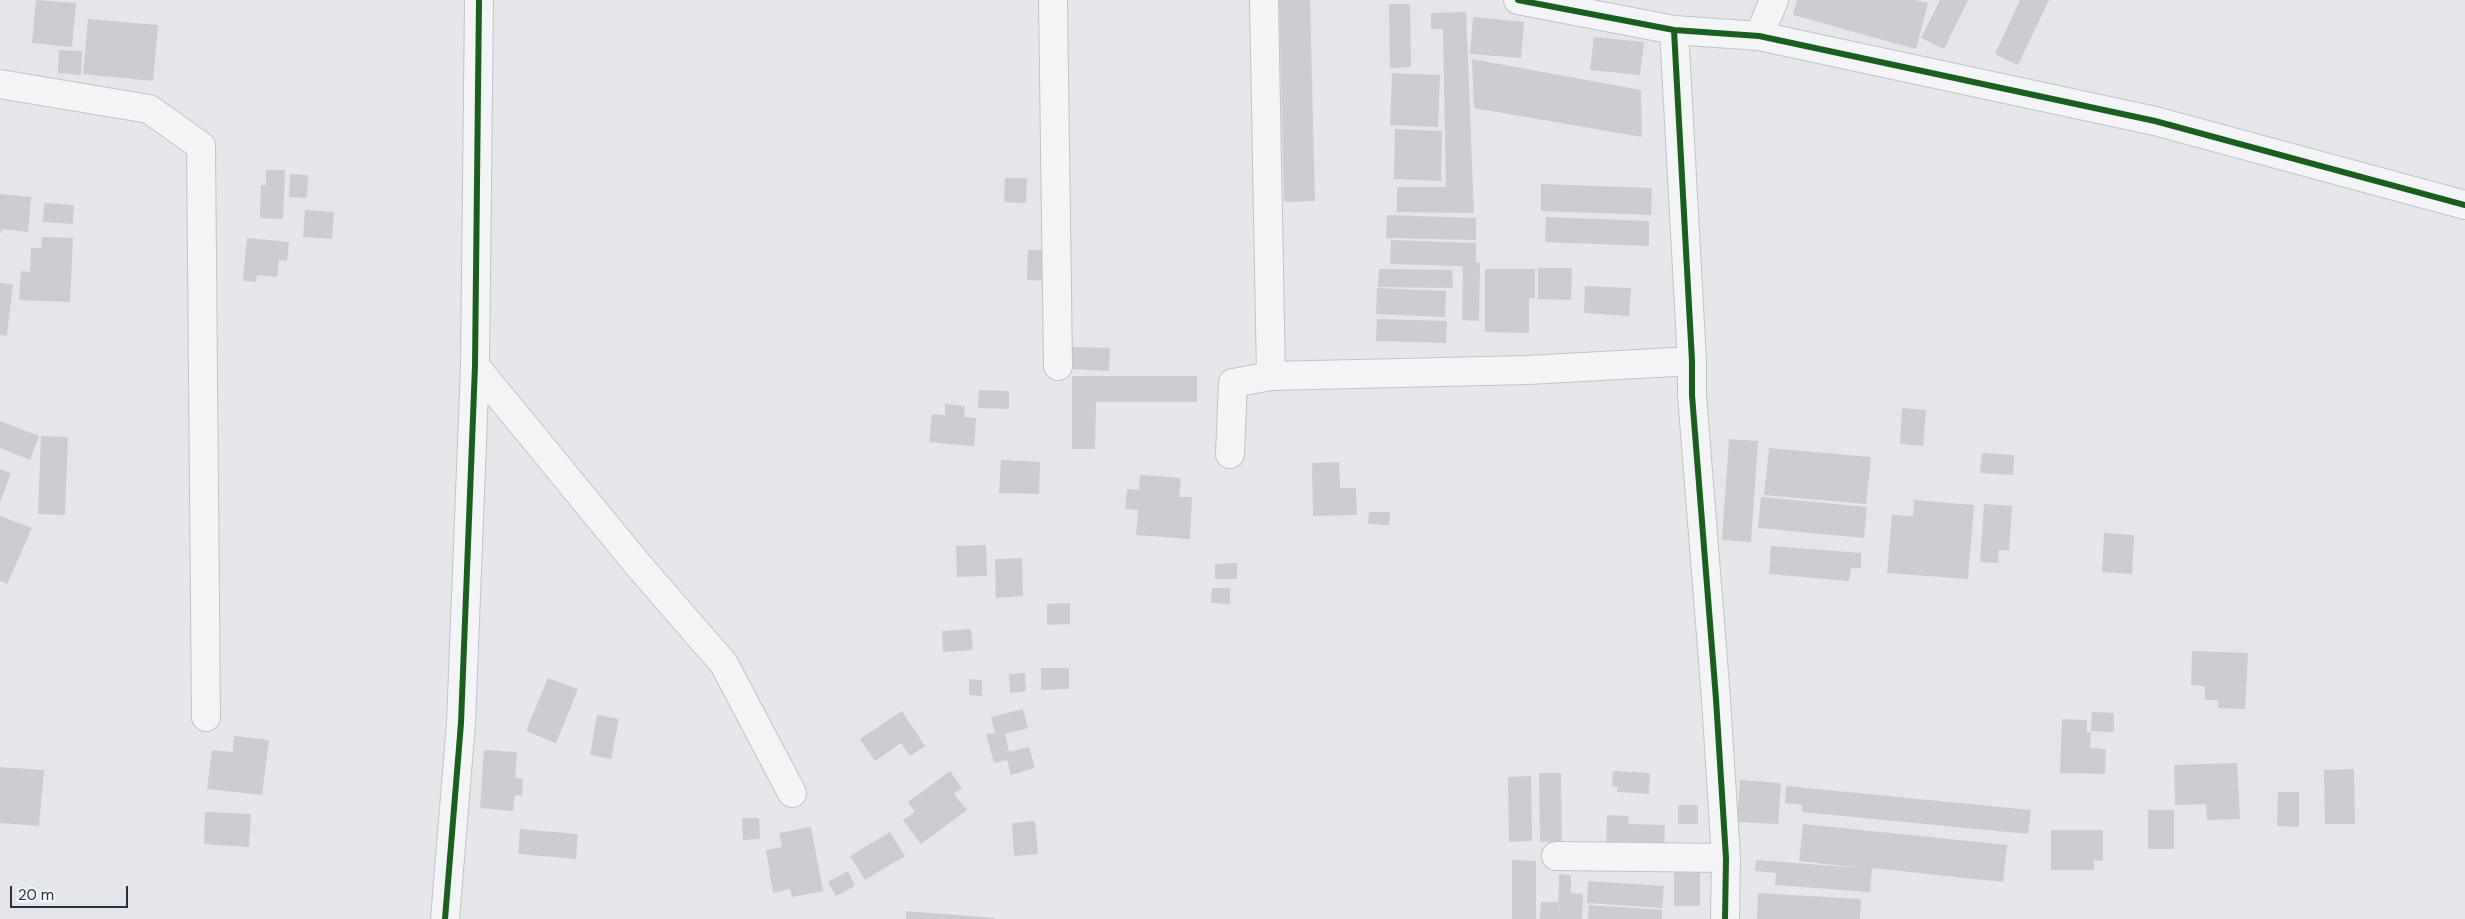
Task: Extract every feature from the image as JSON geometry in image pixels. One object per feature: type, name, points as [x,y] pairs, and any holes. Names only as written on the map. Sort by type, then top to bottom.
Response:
[{"type":"street","points":[[445,919],[461,724],[474,366],[479,0]]},
{"type":"street","points":[[1053,0],[1058,366]]},
{"type":"street","points":[[1264,0],[1271,376]]},
{"type":"street","points":[[1518,0],[1674,30],[1759,36],[2155,121],[2465,205]]},
{"type":"street","points":[[1759,36],[1774,0]]},
{"type":"street","points":[[1674,30],[1692,361],[1692,395],[1716,699],[1726,858],[1725,919]]},
{"type":"street","points":[[0,84],[149,109],[201,146],[206,717]]},
{"type":"street","points":[[1230,454],[1233,383],[1271,376],[1518,370],[1692,361]]},
{"type":"street","points":[[474,366],[639,566],[724,664],[792,793]]},
{"type":"street","points":[[1556,856],[1726,858]]},
{"type":"building","points":[[36,0],[76,3],[72,47],[32,43]]},
{"type":"building","points":[[1279,0],[1310,0],[1315,201],[1284,202]]},
{"type":"building","points":[[1797,0],[1915,0],[1928,3],[1916,49],[1793,15]]},
{"type":"building","points":[[1940,0],[1968,0],[1944,49],[1921,38]]},
{"type":"building","points":[[2020,0],[2049,0],[2018,65],[1995,54]]},
{"type":"building","points":[[1389,4],[1410,4],[1411,67],[1390,68]]},
{"type":"building","points":[[1466,12],[1474,213],[1397,212],[1397,187],[1446,187],[1443,29],[1431,29],[1431,13]]},
{"type":"building","points":[[1473,17],[1524,22],[1521,58],[1470,54]]},
{"type":"building","points":[[88,19],[158,25],[153,81],[83,74]]},
{"type":"building","points":[[1594,37],[1644,42],[1640,75],[1590,70]]},
{"type":"building","points":[[59,50],[82,51],[81,75],[58,73]]},
{"type":"building","points":[[1472,59],[1641,90],[1642,137],[1474,108]]},
{"type":"building","points":[[1392,73],[1440,75],[1438,127],[1390,125]]},
{"type":"building","points":[[1395,129],[1442,131],[1441,181],[1394,179]]},
{"type":"building","points":[[266,170],[285,170],[283,219],[260,218],[261,185],[266,185]]},
{"type":"building","points":[[290,174],[308,175],[307,198],[289,197]]},
{"type":"building","points":[[1005,178],[1027,178],[1026,203],[1004,202]]},
{"type":"building","points":[[1541,184],[1652,188],[1651,215],[1541,211]]},
{"type":"building","points":[[0,194],[31,197],[28,232],[2,229],[0,234]]},
{"type":"building","points":[[44,203],[74,205],[73,224],[43,222]]},
{"type":"building","points":[[305,210],[334,212],[332,239],[303,237]]},
{"type":"building","points":[[1387,215],[1476,218],[1476,240],[1386,238]]},
{"type":"building","points":[[1546,217],[1649,221],[1649,246],[1545,242]]},
{"type":"building","points":[[42,237],[73,238],[70,302],[19,300],[21,271],[30,272],[31,248],[41,248]]},
{"type":"building","points":[[247,238],[289,242],[287,261],[279,260],[277,277],[257,275],[256,282],[243,281]]},
{"type":"building","points":[[1391,240],[1476,243],[1476,262],[1480,263],[1479,321],[1462,320],[1463,266],[1390,264]]},
{"type":"building","points":[[1028,250],[1051,250],[1050,281],[1027,280]]},
{"type":"building","points":[[1538,268],[1572,268],[1571,300],[1538,299]]},
{"type":"building","points":[[1379,269],[1452,270],[1453,288],[1378,287]]},
{"type":"building","points":[[1485,269],[1535,269],[1535,298],[1529,298],[1529,333],[1485,332]]},
{"type":"building","points":[[0,283],[13,284],[7,336],[0,335]]},
{"type":"building","points":[[1585,286],[1631,288],[1629,316],[1584,313]]},
{"type":"building","points":[[1377,288],[1446,291],[1445,317],[1376,314]]},
{"type":"building","points":[[1377,319],[1447,321],[1446,343],[1376,341]]},
{"type":"building","points":[[1072,347],[1110,348],[1109,371],[1071,369]]},
{"type":"building","points":[[1072,376],[1197,376],[1197,402],[1096,402],[1095,449],[1072,449]]},
{"type":"building","points":[[979,390],[1009,391],[1009,409],[978,408]]},
{"type":"building","points":[[945,404],[965,406],[964,417],[976,418],[974,446],[929,442],[932,414],[945,415]]},
{"type":"building","points":[[1902,408],[1926,410],[1923,446],[1900,444]]},
{"type":"building","points":[[0,421],[39,436],[30,460],[0,448]]},
{"type":"building","points":[[41,436],[68,437],[65,515],[38,514]]},
{"type":"building","points":[[1729,439],[1758,441],[1751,542],[1722,540]]},
{"type":"building","points":[[1769,448],[1871,457],[1866,504],[1764,495]]},
{"type":"building","points":[[1982,453],[2014,455],[2013,475],[1980,473]]},
{"type":"building","points":[[1001,460],[1040,462],[1039,494],[999,493]]},
{"type":"building","points":[[1339,462],[1340,488],[1356,488],[1357,515],[1313,516],[1312,463]]},
{"type":"building","points":[[0,469],[11,473],[0,502]]},
{"type":"building","points":[[1140,475],[1181,478],[1179,497],[1192,497],[1190,539],[1136,535],[1138,510],[1125,509],[1127,489],[1139,490]]},
{"type":"building","points":[[1761,497],[1867,507],[1864,538],[1758,528]]},
{"type":"building","points":[[1914,500],[1974,505],[1968,579],[1887,573],[1892,515],[1913,516]]},
{"type":"building","points":[[1984,504],[2012,506],[2009,551],[1999,550],[1998,563],[1980,562]]},
{"type":"building","points":[[1369,512],[1390,512],[1389,525],[1368,524]]},
{"type":"building","points":[[0,516],[32,528],[7,584],[0,581]]},
{"type":"building","points":[[2104,533],[2134,535],[2132,574],[2102,572]]},
{"type":"building","points":[[986,545],[987,576],[957,577],[956,546]]},
{"type":"building","points":[[1771,546],[1861,553],[1861,568],[1851,568],[1849,581],[1769,574]]},
{"type":"building","points":[[1022,558],[1023,596],[996,598],[995,559]]},
{"type":"building","points":[[1237,563],[1237,579],[1215,579],[1215,564]]},
{"type":"building","points":[[1212,588],[1230,588],[1230,604],[1211,603]]},
{"type":"building","points":[[1070,603],[1070,624],[1047,625],[1047,604]]},
{"type":"building","points":[[971,629],[973,650],[943,652],[942,631]]},
{"type":"building","points":[[2192,651],[2248,653],[2245,709],[2218,708],[2218,700],[2205,700],[2205,686],[2191,685]]},
{"type":"building","points":[[1041,668],[1069,668],[1069,689],[1041,690]]},
{"type":"building","points":[[1025,673],[1026,691],[1010,693],[1009,674]]},
{"type":"building","points":[[548,678],[578,689],[556,743],[526,731]]},
{"type":"building","points":[[969,679],[982,680],[982,696],[969,695]]},
{"type":"building","points":[[1023,709],[1028,728],[1005,734],[1009,752],[1029,747],[1035,768],[1011,775],[1007,760],[994,763],[986,734],[995,733],[991,717]]},
{"type":"building","points":[[902,711],[925,746],[910,756],[901,743],[875,761],[860,739]]},
{"type":"building","points":[[2092,712],[2114,713],[2114,732],[2091,731]]},
{"type":"building","points":[[597,715],[619,719],[611,759],[590,755]]},
{"type":"building","points":[[2062,719],[2087,720],[2087,733],[2091,732],[2090,748],[2106,749],[2105,774],[2060,773]]},
{"type":"building","points":[[234,736],[269,740],[262,795],[207,789],[212,750],[233,752]]},
{"type":"building","points":[[484,750],[517,752],[515,778],[523,779],[522,796],[515,795],[513,811],[480,808]]},
{"type":"building","points":[[2237,763],[2240,819],[2207,820],[2206,804],[2175,805],[2174,765]]},
{"type":"building","points":[[0,767],[44,770],[39,826],[0,823]]},
{"type":"building","points":[[2354,769],[2355,824],[2325,824],[2324,770]]},
{"type":"building","points":[[950,771],[962,788],[954,794],[967,810],[921,844],[903,820],[915,812],[908,802]]},
{"type":"building","points":[[1613,771],[1650,773],[1649,794],[1617,792],[1618,787],[1612,786]]},
{"type":"building","points":[[1539,773],[1561,773],[1562,842],[1540,842]]},
{"type":"building","points":[[1531,776],[1532,841],[1509,842],[1508,777]]},
{"type":"building","points":[[1740,780],[1781,783],[1778,824],[1737,822]]},
{"type":"building","points":[[1786,786],[2031,810],[2028,834],[1802,812],[1802,805],[1785,803]]},
{"type":"building","points":[[2278,792],[2299,792],[2299,827],[2277,826]]},
{"type":"building","points":[[1678,805],[1698,805],[1698,824],[1678,824]]},
{"type":"building","points":[[2148,810],[2174,810],[2174,849],[2148,849]]},
{"type":"building","points":[[205,812],[251,814],[249,847],[204,844]]},
{"type":"building","points":[[1607,815],[1629,816],[1628,824],[1665,825],[1664,852],[1606,851]]},
{"type":"building","points":[[742,818],[759,818],[760,839],[743,840]]},
{"type":"building","points":[[1035,821],[1038,854],[1014,856],[1012,823]]},
{"type":"building","points":[[1803,824],[2007,845],[2003,882],[1872,868],[1870,892],[1775,885],[1776,873],[1755,871],[1756,860],[1860,868],[1799,861]]},
{"type":"building","points":[[811,827],[823,891],[792,897],[790,889],[773,893],[766,850],[782,847],[779,833]]},
{"type":"building","points":[[520,829],[578,834],[576,859],[518,854]]},
{"type":"building","points":[[2051,830],[2103,830],[2103,861],[2094,860],[2094,870],[2051,870]]},
{"type":"building","points":[[890,832],[905,856],[865,880],[850,856]]},
{"type":"building","points":[[1512,860],[1536,861],[1536,919],[1512,919]]},
{"type":"building","points":[[1674,869],[1700,869],[1700,906],[1674,906]]},
{"type":"building","points":[[848,871],[855,886],[836,896],[828,882]]},
{"type":"building","points":[[1559,874],[1571,875],[1571,893],[1583,894],[1582,919],[1558,919]]},
{"type":"building","points":[[1588,881],[1664,886],[1662,908],[1587,903]]},
{"type":"building","points":[[1758,893],[1861,899],[1860,919],[1757,919]]},
{"type":"building","points":[[1541,902],[1558,902],[1558,919],[1540,919]]},
{"type":"building","points":[[1589,905],[1662,910],[1662,919],[1588,919]]},
{"type":"building","points":[[906,911],[995,918],[995,919],[906,919]]},
{"type":"cycle path","points":[[445,919],[461,723],[475,366],[479,0]]},
{"type":"cycle path","points":[[1518,0],[1674,30],[1759,36],[2155,121],[2465,205]]},
{"type":"cycle path","points":[[1674,30],[1692,361],[1692,395],[1716,699],[1726,858],[1725,919]]}]
